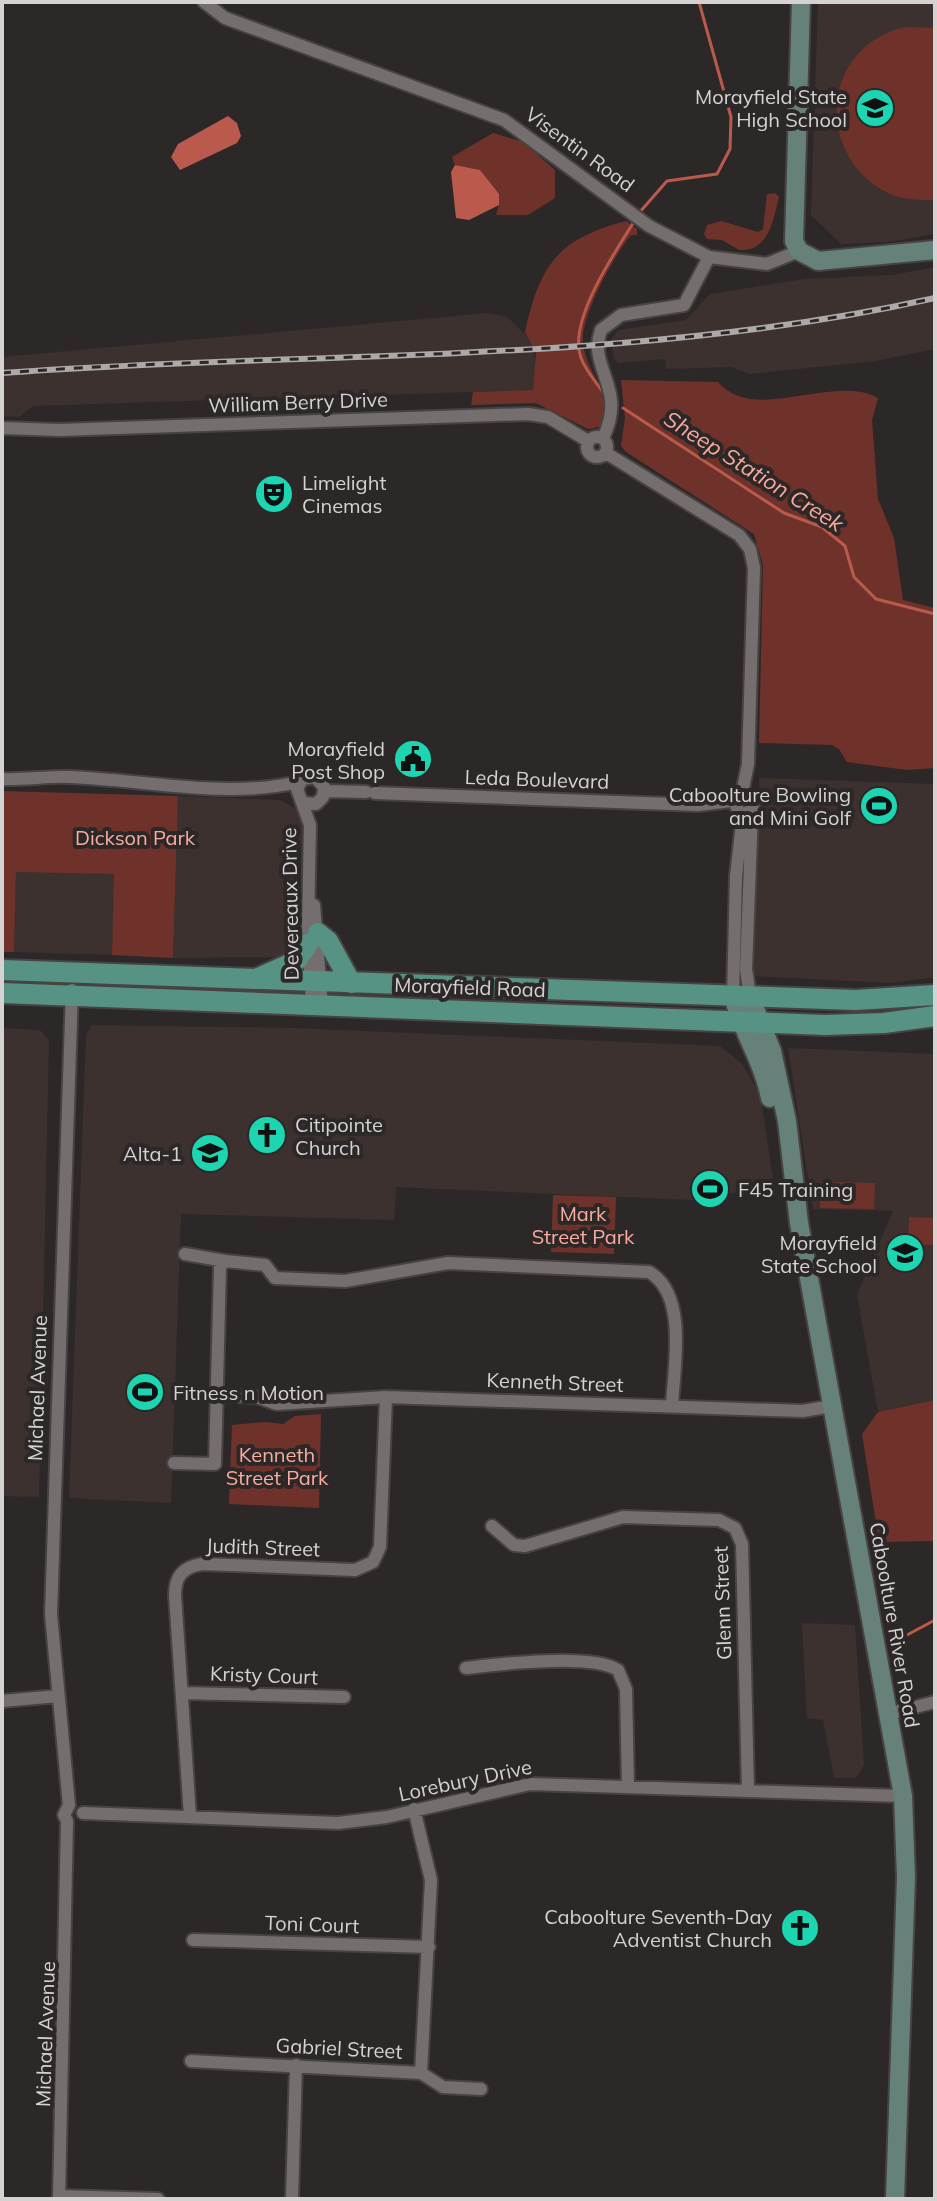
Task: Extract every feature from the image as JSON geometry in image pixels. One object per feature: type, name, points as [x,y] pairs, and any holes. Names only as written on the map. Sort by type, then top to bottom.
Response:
[{"type":"main road","points":[[801,2],[794,241],[799,251],[818,261],[935,250]]},
{"type":"main road","points":[[256,979],[296,961],[313,939],[328,941],[351,983]]},
{"type":"main road","name":"Morayfield Road","points":[[2,970],[875,1000],[935,995]]},
{"type":"main road","name":"Morayfield Road","points":[[2,993],[849,1025],[935,1016]]},
{"type":"main road","name":"Caboolture River Road","points":[[741,996],[750,1022],[776,1067],[795,1175],[796,1207],[903,1796],[906,1877],[895,2199]]},
{"type":"street","name":"Visentin Road","points":[[204,2],[225,18],[504,120],[649,226],[709,257],[767,264],[799,251]]},
{"type":"street","points":[[709,257],[684,305],[621,315],[601,330],[598,350],[613,400],[611,422],[603,438],[606,453],[730,529],[750,549],[754,568],[744,806],[741,996]]},
{"type":"street","name":"William Berry Drive","points":[[2,428],[59,430],[528,414],[548,417],[588,441]]},
{"type":"street","points":[[603,438],[594,437],[588,441],[587,448],[592,456],[598,458],[606,453]]},
{"type":"street","points":[[2,779],[67,777],[119,783],[271,789],[315,777],[322,783],[322,797],[301,800],[271,789]]},
{"type":"street","name":"Devereaux Drive","points":[[299,782],[301,800],[310,825],[317,1005]]},
{"type":"street","name":"Leda Boulevard","points":[[322,797],[370,792],[744,806]]},
{"type":"street","name":"Devereaux Drive","points":[[313,939],[322,797]]},
{"type":"street","name":"Michael Avenue","points":[[69,1805],[51,1614],[73,973]]},
{"type":"street","points":[[185,1254],[265,1265],[275,1278],[345,1281],[448,1263],[649,1272],[658,1277],[666,1289],[673,1317],[672,1405]]},
{"type":"street","points":[[174,1463],[215,1464],[220,1267],[225,1261]]},
{"type":"street","name":"Kenneth Street","points":[[219,1395],[257,1397],[277,1404],[386,1397],[803,1411],[832,1406]]},
{"type":"street","name":"Judith Street","points":[[190,1816],[175,1595],[178,1576],[185,1569],[202,1564],[355,1570],[373,1562],[380,1547],[386,1397]]},
{"type":"street","name":"Glenn Street","points":[[492,1526],[514,1545],[525,1546],[623,1517],[719,1520],[735,1528],[742,1544],[748,1791]]},
{"type":"street","points":[[466,1668],[518,1662],[600,1663],[618,1670],[626,1689],[628,1787]]},
{"type":"street","name":"Kristy Court","points":[[183,1693],[344,1697]]},
{"type":"street","points":[[2,1701],[58,1696]]},
{"type":"street","points":[[888,1714],[935,1702]]},
{"type":"street","name":"Lorebury Drive","points":[[83,1813],[338,1823],[387,1817],[530,1784],[903,1796]]},
{"type":"street","points":[[69,1805],[79,1806],[83,1813],[79,1822],[67,1821],[64,1812],[69,1805]]},
{"type":"street","points":[[414,1809],[431,1880],[421,2073]]},
{"type":"street","name":"Michael Avenue","points":[[59,2198],[67,1821]]},
{"type":"street","name":"Toni Court","points":[[193,1940],[429,1947]]},
{"type":"street","name":"Gabriel Street","points":[[191,2061],[421,2073],[443,2087],[481,2089]]},
{"type":"street","points":[[292,2199],[296,2065]]},
{"type":"street","points":[[59,2198],[158,2199]]},
{"type":"shaded area","name":"Morayfield State High School","points":[[818,2],[935,2],[935,234],[888,242],[841,244],[811,215]]},
{"type":"shaded area","points":[[228,116],[237,123],[241,136],[237,143],[180,170],[171,157],[178,144]]},
{"type":"shaded area","points":[[455,165],[480,170],[499,194],[499,205],[469,220],[456,218],[451,172]]},
{"type":"shaded area","points":[[935,267],[935,349],[875,361],[749,374],[732,367],[666,369],[665,359],[618,363],[614,358],[611,340],[618,330],[686,320],[710,294],[805,279],[893,275]]},
{"type":"shaded area","points":[[488,313],[507,317],[532,341],[536,366],[533,390],[33,406],[19,417],[2,416],[2,357]]},
{"type":"shaded area","points":[[759,778],[935,784],[935,977],[890,983],[754,976]]},
{"type":"shaded area","points":[[178,796],[280,800],[298,810],[302,824],[295,938],[288,954],[278,957],[173,958]]},
{"type":"shaded area","points":[[16,871],[115,874],[112,955],[14,952]]},
{"type":"shaded area","points":[[92,1025],[293,1028],[720,1046],[741,1063],[755,1085],[762,1106],[774,1186],[693,1200],[396,1187],[394,1220],[181,1214],[171,1503],[69,1498],[86,1035]]},
{"type":"shaded area","points":[[2,1028],[40,1030],[49,1040],[39,1497],[2,1496]]},
{"type":"shaded area","name":"Morayfield State School","points":[[788,1048],[935,1054],[935,1400],[878,1412],[857,1295],[893,1211],[813,1209]]},
{"type":"shaded area","points":[[802,1623],[855,1625],[864,1765],[856,1778],[834,1778],[823,1720],[807,1718]]},
{"type":"green space","points":[[905,27],[935,28],[935,200],[910,199],[886,192],[863,175],[847,153],[838,129],[837,103],[843,78],[856,56],[877,38]]},
{"type":"green space","points":[[493,133],[523,142],[555,170],[555,198],[528,215],[496,215],[499,205],[480,170],[455,165],[452,157]]},
{"type":"green space","points":[[775,193],[779,197],[772,224],[757,246],[739,250],[722,240],[707,239],[704,234],[707,225],[721,221],[758,232],[763,229],[767,194]]},
{"type":"green space","points":[[626,221],[637,229],[637,235],[631,235],[607,272],[583,333],[586,356],[604,403],[600,427],[588,429],[536,403],[471,405],[473,392],[533,390],[536,352],[525,332],[546,272],[568,246],[584,236]]},
{"type":"green space","points":[[621,380],[718,382],[734,394],[752,399],[839,391],[859,392],[878,398],[872,420],[878,499],[894,538],[903,600],[935,608],[935,768],[907,770],[847,762],[839,749],[832,745],[759,743],[763,565],[754,534],[626,452],[621,446],[625,418]]},
{"type":"green space","name":"Dickson Park","points":[[2,791],[178,796],[173,958],[112,955],[114,874],[16,872],[14,952],[2,952]]},
{"type":"green space","points":[[820,1182],[875,1183],[874,1209],[820,1208]]},
{"type":"green space","name":"Mark Street Park","points":[[553,1195],[616,1197],[614,1254],[551,1252]]},
{"type":"green space","points":[[909,1217],[935,1218],[935,1245],[908,1244]]},
{"type":"green space","points":[[935,1400],[935,1541],[879,1542],[862,1434],[878,1412]]},
{"type":"green space","name":"Kenneth Street Park","points":[[321,1414],[319,1508],[229,1504],[232,1425],[283,1424],[295,1416]]},
{"type":"waterway","name":"Sheep Station Creek","points":[[639,213],[667,181],[717,174],[730,149],[731,117],[699,2]]},
{"type":"waterway","name":"Sheep Station Creek","points":[[605,395],[581,358],[581,325],[596,287],[635,220]]},
{"type":"waterway","name":"Sheep Station Creek","points":[[623,408],[784,513],[822,527],[845,546],[854,577],[876,599],[935,614]]},
{"type":"waterway","points":[[892,1643],[935,1620]]},
{"type":"railway","points":[[2,373],[587,346],[820,320],[935,298]]},
{"type":"place","name":"Morayfield State High School","points":[[875,108]]},
{"type":"place","name":"Limelight Cinemas","points":[[274,494]]},
{"type":"place","name":"Morayfield Post Shop","points":[[413,759]]},
{"type":"place","name":"Caboolture Bowling and Mini Golf","points":[[879,806]]},
{"type":"place","name":"Citipointe Church","points":[[267,1135]]},
{"type":"place","name":"Alta-1","points":[[210,1153]]},
{"type":"place","name":"F45 Training","points":[[710,1189]]},
{"type":"place","name":"Morayfield State School","points":[[905,1253]]},
{"type":"place","name":"Fitness n Motion","points":[[145,1392]]},
{"type":"place","name":"Caboolture Seventh-Day Adventist Church","points":[[800,1928]]}]
